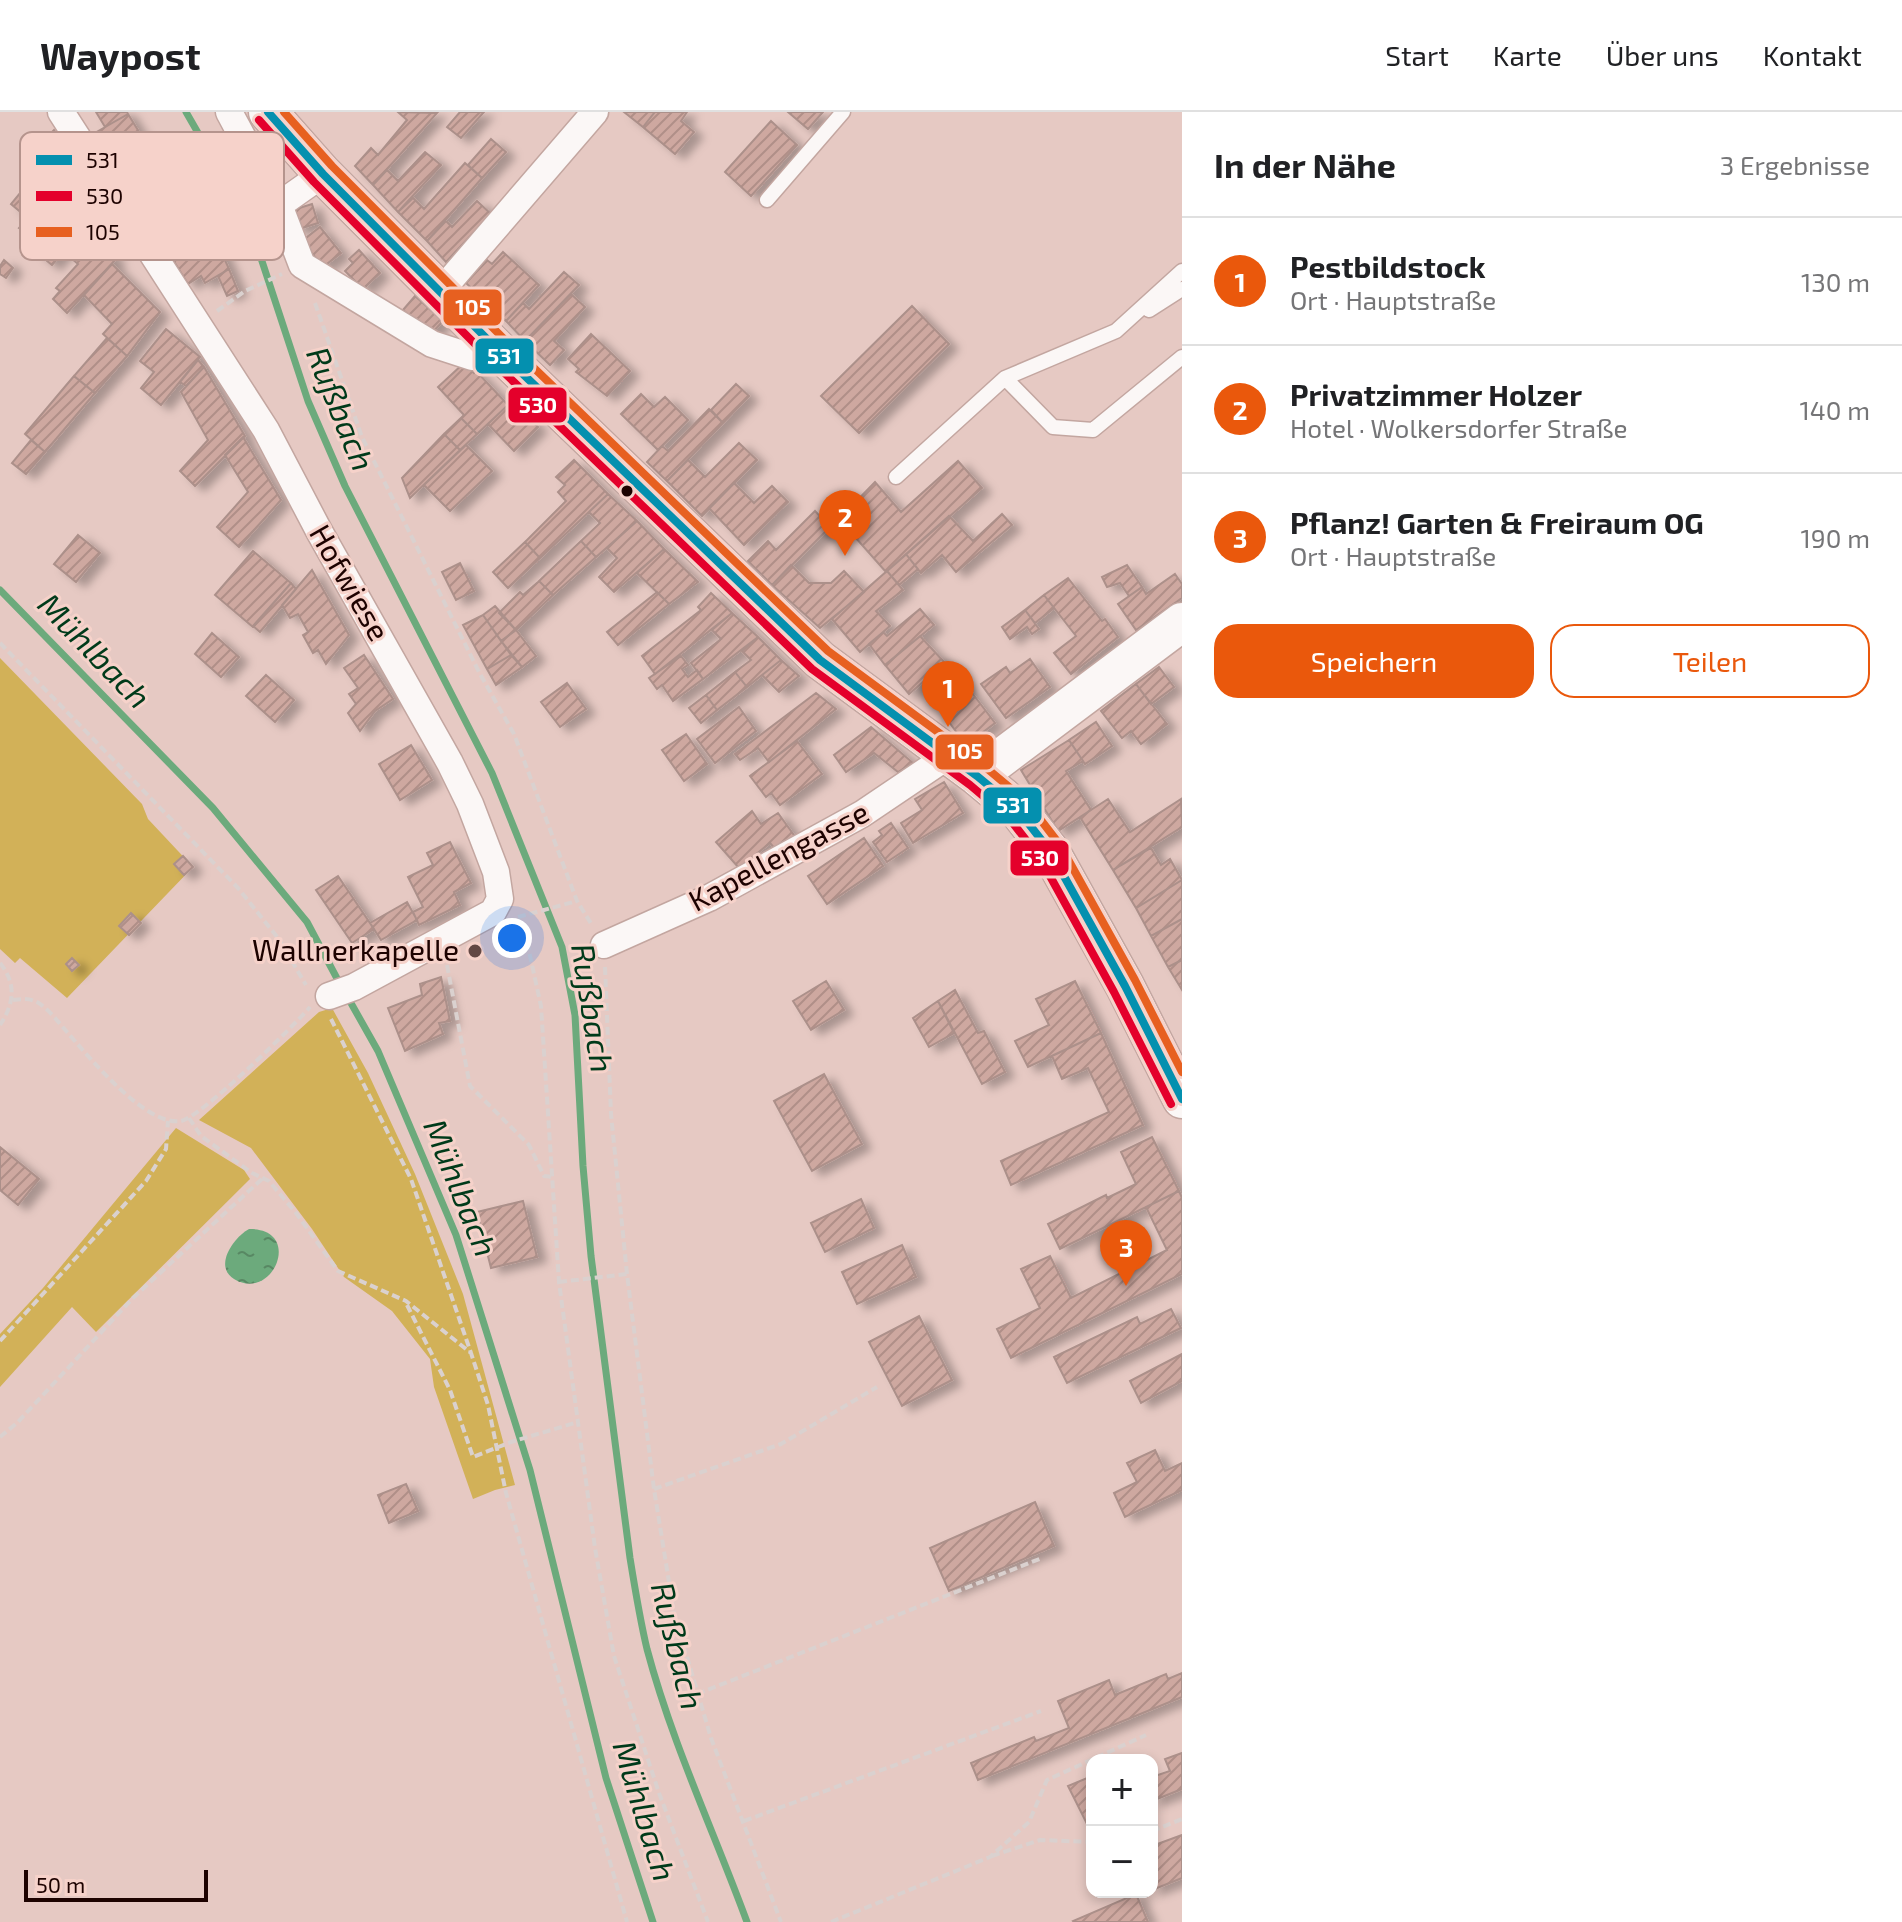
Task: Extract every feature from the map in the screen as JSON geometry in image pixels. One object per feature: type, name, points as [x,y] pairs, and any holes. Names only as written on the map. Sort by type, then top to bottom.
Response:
[{"type":"main road","points":[[268,112],[323,174],[499,351],[820,660],[1018,810],[1050,851],[1125,986],[1182,1099]]},
{"type":"main road","points":[[962,766],[1182,622]]},
{"type":"street","name":"Hofwiese","points":[[61,112],[74,132]]},
{"type":"street","points":[[229,112],[240,132]]},
{"type":"street","points":[[440,292],[595,112]]},
{"type":"street","points":[[284,201],[323,174]]},
{"type":"street","points":[[284,218],[302,265],[297,272],[432,344],[472,357],[499,351]]},
{"type":"street","name":"Hofwiese","points":[[157,260],[266,430],[319,531],[450,763],[470,804],[496,872],[500,889],[498,906]]},
{"type":"street","name":"Kapellengasse","points":[[604,945],[723,890],[862,814],[962,766]]},
{"type":"street","points":[[322,999],[354,987],[493,912],[498,906]]},
{"type":"lane","points":[[767,200],[843,112]]},
{"type":"lane","points":[[1116,331],[1182,271]]},
{"type":"lane","points":[[896,477],[1005,378],[1116,331],[1182,289]]},
{"type":"lane","points":[[1005,378],[1053,427],[1093,430],[1182,357]]},
{"type":"path","points":[[200,327],[224,304],[245,291],[297,272],[309,286],[362,437],[480,674],[514,734],[577,901],[524,915]]},
{"type":"path","points":[[0,643],[238,888],[278,938],[322,999],[411,1179],[488,1405],[509,1506],[627,1922]]},
{"type":"path","points":[[498,906],[516,917],[521,925],[541,1006],[559,1282],[595,1548],[614,1656],[659,1793],[708,1922]]},
{"type":"path","points":[[442,938],[470,1086],[529,1145],[544,1176],[553,1177]]},
{"type":"path","points":[[604,945],[611,1114],[627,1274],[654,1489],[674,1613],[697,1694],[781,1922]]},
{"type":"path","points":[[0,963],[13,989],[13,1000],[0,1025]]},
{"type":"path","points":[[13,1000],[27,998],[39,1003],[142,1108],[168,1121],[189,1118],[297,1022]]},
{"type":"path","points":[[189,1118],[201,1136],[252,1173],[269,1181],[338,1271],[406,1301],[471,1353]]},
{"type":"path","points":[[0,1341],[146,1181],[166,1149],[168,1121]]},
{"type":"path","points":[[0,1437],[17,1423],[133,1298],[263,1178]]},
{"type":"path","points":[[559,1282],[627,1274]]},
{"type":"path","points":[[406,1301],[450,1390],[473,1457],[578,1422]]},
{"type":"path","points":[[654,1489],[781,1444],[877,1387]]},
{"type":"path","points":[[697,1694],[1042,1558]]},
{"type":"path","points":[[744,1821],[1041,1711]]},
{"type":"path","points":[[990,1857],[1029,1822],[1047,1780],[1146,1735]]},
{"type":"path","points":[[1158,1829],[1182,1819]]},
{"type":"path","points":[[831,1922],[990,1857],[1040,1840],[1086,1842]]},
{"type":"shaded area","points":[[0,658],[142,804],[148,819],[193,867],[67,998],[20,958],[15,963],[0,949]]},
{"type":"shaded area","points":[[332,1008],[368,1073],[415,1174],[463,1294],[515,1485],[473,1499],[434,1387],[430,1359],[392,1311],[344,1277],[251,1148],[199,1120],[319,1012]]},
{"type":"shaded area","points":[[176,1128],[244,1170],[250,1179],[96,1332],[72,1307],[0,1387],[0,1334],[43,1288]]},
{"type":"water","points":[[249,1229],[266,1232],[275,1240],[279,1251],[277,1263],[270,1273],[261,1281],[248,1284],[234,1279],[225,1267],[232,1245]]},
{"type":"building","points":[[96,112],[127,112],[128,114],[105,127]]},
{"type":"building","points":[[398,112],[437,113],[373,185],[355,166],[371,148],[378,155],[407,120]]},
{"type":"building","points":[[460,112],[484,112],[461,138],[447,127]]},
{"type":"building","points":[[624,112],[654,112],[654,113],[643,127]]},
{"type":"building","points":[[655,112],[687,112],[681,121],[694,132],[675,154],[643,127]]},
{"type":"building","points":[[788,112],[823,112],[808,129]]},
{"type":"building","points":[[128,114],[139,132],[96,132]]},
{"type":"building","points":[[771,121],[797,145],[751,196],[725,172]]},
{"type":"building","points":[[491,139],[506,152],[482,178],[468,165]]},
{"type":"building","points":[[425,152],[441,165],[398,212],[373,185],[387,170],[398,181]]},
{"type":"building","points":[[465,163],[482,178],[427,241],[398,212],[413,198],[424,209]]},
{"type":"building","points":[[20,193],[20,212],[11,204]]},
{"type":"building","points":[[477,201],[491,214],[446,262],[427,241],[446,221],[452,227]]},
{"type":"building","points":[[312,204],[318,223],[296,230],[290,211]]},
{"type":"building","points":[[320,227],[341,253],[323,267],[302,241]]},
{"type":"building","points":[[359,250],[380,273],[363,289],[345,271],[353,263],[349,259]]},
{"type":"building","points":[[503,252],[539,285],[506,321],[466,283],[487,260],[492,264]]},
{"type":"building","points":[[4,260],[13,268],[6,278],[0,274]]},
{"type":"building","points":[[73,260],[115,260],[67,313],[53,299],[60,291],[56,288],[78,264]]},
{"type":"building","points":[[173,260],[225,260],[229,269],[205,283],[201,276],[188,284]]},
{"type":"building","points":[[112,264],[160,312],[127,356],[103,334],[112,324],[84,295]]},
{"type":"building","points":[[229,269],[238,291],[227,296],[218,276]]},
{"type":"building","points":[[564,272],[579,285],[525,341],[506,321],[523,303],[529,309]]},
{"type":"building","points":[[571,294],[585,307],[554,341],[564,350],[550,365],[525,341]]},
{"type":"building","points":[[415,296],[443,321],[431,334],[403,310]]},
{"type":"building","points":[[912,306],[949,344],[859,433],[821,396]]},
{"type":"building","points":[[166,329],[200,357],[161,405],[141,388],[154,372],[140,361]]},
{"type":"building","points":[[591,334],[630,371],[607,396],[576,372],[579,369],[568,359]]},
{"type":"building","points":[[107,338],[127,356],[95,393],[74,376]]},
{"type":"building","points":[[198,360],[204,367],[186,386],[180,382]]},
{"type":"building","points":[[464,363],[474,373],[476,371],[508,405],[477,434],[438,387]]},
{"type":"building","points":[[204,367],[245,436],[195,486],[180,471],[208,440],[181,392]]},
{"type":"building","points":[[74,376],[95,393],[45,452],[25,434]]},
{"type":"building","points":[[736,384],[749,396],[723,423],[711,410]]},
{"type":"building","points":[[641,394],[654,407],[665,397],[688,420],[658,450],[621,414]]},
{"type":"building","points":[[511,402],[538,427],[514,451],[488,424]]},
{"type":"building","points":[[709,409],[723,423],[667,481],[647,462],[662,446],[668,451]]},
{"type":"building","points":[[461,418],[477,434],[460,450],[444,434]]},
{"type":"building","points":[[444,434],[460,450],[410,498],[402,478]]},
{"type":"building","points":[[243,437],[281,500],[239,547],[217,527],[248,492],[225,455]]},
{"type":"building","points":[[31,440],[45,452],[26,474],[12,463]]},
{"type":"building","points":[[739,443],[757,460],[702,516],[667,481],[688,460],[705,477]]},
{"type":"building","points":[[466,445],[492,471],[450,511],[424,485]]},
{"type":"building","points":[[574,460],[608,494],[540,558],[525,542],[566,501],[558,492],[565,485],[556,477]]},
{"type":"building","points":[[958,461],[982,488],[886,572],[839,519],[875,482],[901,512]]},
{"type":"building","points":[[734,483],[754,503],[772,486],[788,502],[744,545],[709,508]]},
{"type":"building","points":[[608,494],[637,521],[596,557],[581,541],[600,523],[589,512]]},
{"type":"building","points":[[815,511],[830,527],[772,585],[748,561],[768,541],[776,550]]},
{"type":"building","points":[[1002,514],[1012,525],[956,572],[942,555],[921,573],[906,554],[949,516],[973,541]]},
{"type":"building","points":[[637,521],[664,549],[614,592],[599,577],[617,558],[607,548]]},
{"type":"building","points":[[78,535],[100,553],[76,582],[54,564]]},
{"type":"building","points":[[581,541],[596,557],[553,595],[539,581]]},
{"type":"building","points":[[525,542],[540,558],[508,588],[493,572]]},
{"type":"building","points":[[664,549],[698,582],[669,604],[637,573]]},
{"type":"building","points":[[253,551],[291,583],[253,627],[215,595]]},
{"type":"building","points":[[906,554],[918,569],[899,585],[887,571]]},
{"type":"building","points":[[460,563],[474,591],[456,600],[442,572]]},
{"type":"building","points":[[791,565],[809,583],[831,583],[844,571],[864,592],[820,628],[772,585]]},
{"type":"building","points":[[1127,565],[1142,587],[1129,596],[1120,583],[1107,587],[1102,577]]},
{"type":"building","points":[[312,570],[349,635],[326,664],[318,650],[313,653],[303,635],[308,632],[298,614],[290,618],[282,605]]},
{"type":"building","points":[[887,571],[903,590],[876,611],[890,626],[860,652],[832,619]]},
{"type":"building","points":[[1175,574],[1182,584],[1182,598],[1136,630],[1118,604],[1142,587],[1146,594]]},
{"type":"building","points":[[1068,578],[1118,637],[1071,674],[1054,653],[1076,636],[1044,595]]},
{"type":"building","points":[[539,581],[553,595],[516,630],[499,613],[520,592],[523,595]]},
{"type":"building","points":[[291,583],[296,589],[260,632],[253,626]]},
{"type":"building","points":[[657,592],[669,604],[618,645],[607,632]]},
{"type":"building","points":[[711,593],[732,613],[655,674],[642,656],[701,610],[698,607]]},
{"type":"building","points":[[1044,595],[1054,608],[1035,623],[1025,610]]},
{"type":"building","points":[[495,606],[516,630],[501,641],[483,615]]},
{"type":"building","points":[[920,609],[934,625],[885,665],[869,644],[883,632],[887,636]]},
{"type":"building","points":[[1025,610],[1039,629],[1032,634],[1027,627],[1010,639],[1002,627]]},
{"type":"building","points":[[732,613],[758,637],[703,679],[691,663],[721,639],[712,630]]},
{"type":"building","points":[[483,615],[511,655],[487,669],[463,625]]},
{"type":"building","points":[[516,630],[536,656],[522,667],[501,641]]},
{"type":"building","points":[[212,633],[239,657],[221,677],[195,654]]},
{"type":"building","points":[[920,636],[945,663],[909,694],[885,665]]},
{"type":"building","points":[[758,637],[781,660],[747,687],[735,672],[751,660],[742,651]]},
{"type":"building","points":[[364,655],[393,699],[375,711],[360,731],[348,713],[356,704],[349,694],[358,688],[344,668]]},
{"type":"building","points":[[511,655],[522,667],[496,685],[487,669]]},
{"type":"building","points":[[681,656],[688,665],[682,669],[688,677],[697,670],[703,679],[673,701],[662,685],[657,689],[649,678]]},
{"type":"building","points":[[1030,659],[1050,687],[1006,718],[981,684],[1006,667],[1010,673]]},
{"type":"building","points":[[781,660],[799,676],[779,692],[762,675]]},
{"type":"building","points":[[950,664],[995,723],[966,745],[949,722],[953,719],[926,683]]},
{"type":"building","points":[[1159,667],[1174,687],[1151,704],[1136,684]]},
{"type":"building","points":[[735,672],[747,687],[717,710],[706,695]]},
{"type":"building","points":[[266,675],[294,700],[275,722],[246,696]]},
{"type":"building","points":[[567,683],[586,709],[560,727],[541,702]]},
{"type":"building","points":[[1136,684],[1167,724],[1141,744],[1131,731],[1122,738],[1101,711]]},
{"type":"building","points":[[816,693],[836,709],[769,762],[758,748],[740,760],[735,754]]},
{"type":"building","points":[[706,695],[717,710],[701,723],[689,708]]},
{"type":"building","points":[[739,707],[756,731],[715,763],[697,739]]},
{"type":"building","points":[[1096,722],[1112,746],[1085,764],[1069,740]]},
{"type":"building","points":[[871,727],[913,763],[898,772],[874,753],[846,772],[834,755]]},
{"type":"building","points":[[686,734],[707,764],[684,781],[662,750]]},
{"type":"building","points":[[1069,740],[1083,761],[1066,771],[1091,810],[1058,831],[1021,770]]},
{"type":"building","points":[[797,741],[822,774],[780,805],[771,793],[766,797],[750,776]]},
{"type":"building","points":[[411,745],[432,780],[400,800],[379,764]]},
{"type":"building","points":[[944,782],[963,813],[913,843],[901,823],[922,810],[915,799]]},
{"type":"building","points":[[1108,799],[1130,832],[1181,799],[1182,827],[1113,870],[1080,817]]},
{"type":"building","points":[[752,811],[761,824],[778,813],[796,838],[776,850],[770,843],[739,868],[716,842]]},
{"type":"building","points":[[891,823],[908,848],[887,862],[873,842],[882,835],[879,831]]},
{"type":"building","points":[[864,838],[883,866],[827,904],[808,876]]},
{"type":"building","points":[[450,842],[471,883],[454,892],[460,905],[419,925],[413,912],[423,907],[408,877],[433,865],[427,853]]},
{"type":"building","points":[[1151,848],[1161,865],[1170,859],[1182,880],[1136,908],[1113,870]]},
{"type":"building","points":[[183,856],[193,867],[184,875],[174,864]]},
{"type":"building","points":[[338,876],[374,929],[352,943],[316,890]]},
{"type":"building","points":[[1182,880],[1182,919],[1151,936],[1136,908]]},
{"type":"building","points":[[407,902],[417,920],[381,940],[370,923]]},
{"type":"building","points":[[131,913],[141,923],[129,935],[119,926]]},
{"type":"building","points":[[1182,919],[1182,960],[1168,967],[1151,936]]},
{"type":"building","points":[[72,958],[79,965],[72,971],[66,964]]},
{"type":"building","points":[[1182,960],[1182,990],[1168,967]]},
{"type":"building","points":[[441,977],[450,1021],[439,1023],[443,1034],[405,1051],[388,1008],[422,995],[420,984]]},
{"type":"building","points":[[826,981],[844,1010],[811,1030],[793,1001]]},
{"type":"building","points":[[1075,981],[1101,1033],[1028,1067],[1015,1041],[1049,1025],[1036,999]]},
{"type":"building","points":[[955,990],[978,1033],[984,1031],[1005,1072],[982,1084],[938,1001]]},
{"type":"building","points":[[938,1001],[954,1033],[929,1047],[913,1018]]},
{"type":"building","points":[[1101,1033],[1143,1125],[1011,1185],[1001,1161],[1109,1112],[1088,1068],[1062,1079],[1052,1056]]},
{"type":"building","points":[[824,1074],[862,1144],[812,1171],[774,1101]]},
{"type":"building","points":[[1152,1137],[1179,1191],[1060,1249],[1048,1224],[1106,1195],[1107,1198],[1136,1184],[1121,1152]]},
{"type":"building","points":[[0,1147],[39,1179],[18,1205],[0,1190]]},
{"type":"building","points":[[1179,1191],[1182,1198],[1182,1274],[1011,1358],[997,1329],[1040,1308],[1021,1269],[1050,1256],[1071,1298],[1167,1250],[1146,1207]]},
{"type":"building","points":[[861,1199],[874,1228],[825,1252],[811,1223]]},
{"type":"building","points":[[523,1201],[537,1257],[491,1268],[477,1212]]},
{"type":"building","points":[[902,1245],[916,1277],[857,1304],[842,1272]]},
{"type":"building","points":[[1171,1309],[1181,1328],[1067,1383],[1054,1357],[1137,1317],[1140,1324]]},
{"type":"building","points":[[919,1316],[952,1380],[902,1406],[869,1342]]},
{"type":"building","points":[[1182,1354],[1182,1381],[1141,1403],[1130,1381]]},
{"type":"building","points":[[1155,1450],[1165,1471],[1182,1463],[1182,1490],[1125,1517],[1114,1493],[1137,1482],[1127,1463]]},
{"type":"building","points":[[406,1484],[418,1511],[389,1523],[378,1495]]},
{"type":"building","points":[[1035,1502],[1054,1546],[949,1591],[930,1548]]},
{"type":"building","points":[[1182,1673],[1182,1697],[978,1780],[971,1763],[1034,1737],[1036,1741],[1069,1728],[1058,1701],[1109,1680],[1115,1695],[1166,1674],[1168,1679]]},
{"type":"building","points":[[1182,1753],[1182,1789],[1158,1799],[1158,1775],[1170,1771],[1165,1759]]},
{"type":"building","points":[[1086,1778],[1086,1822],[1068,1786]]},
{"type":"building","points":[[1182,1835],[1182,1878],[1158,1888],[1158,1844]]},
{"type":"building","points":[[1127,1898],[1138,1898],[1148,1922],[1074,1922]]},
{"type":"waterway","name":"Rußbach","points":[[186,112],[198,132]]},
{"type":"waterway","name":"Rußbach","points":[[262,260],[308,401],[345,486],[492,773],[562,947],[575,1015],[591,1256],[640,1616],[669,1719],[747,1922]]},
{"type":"waterway","name":"Mühlbach","points":[[0,590],[213,808],[307,922],[341,986]]},
{"type":"waterway","name":"Mühlbach","points":[[347,996],[378,1051],[456,1235],[530,1470],[606,1778],[653,1922]]},
{"type":"transit line","name":"531","points":[[268,112],[323,174],[499,351],[820,660],[1018,810],[1050,851],[1125,986],[1182,1099]]},
{"type":"transit line","name":"105","points":[[284,112],[332,166],[507,342],[828,651],[984,766],[1027,802],[1060,845],[1182,1072]]},
{"type":"transit line","name":"530","points":[[259,120],[270,132]]},
{"type":"transit line","name":"530","points":[[284,148],[490,359],[812,669],[970,785],[1009,818],[1040,858],[1171,1104]]},
{"type":"place","name":"Privatzimmer Holzer","points":[[845,556]]},
{"type":"place","name":"Pestbildstock","points":[[948,727]]},
{"type":"place","name":"Wallnerkapelle","points":[[475,951]]},
{"type":"place","name":"Pflanz! Garten & Freiraum OG","points":[[1126,1286]]}]
